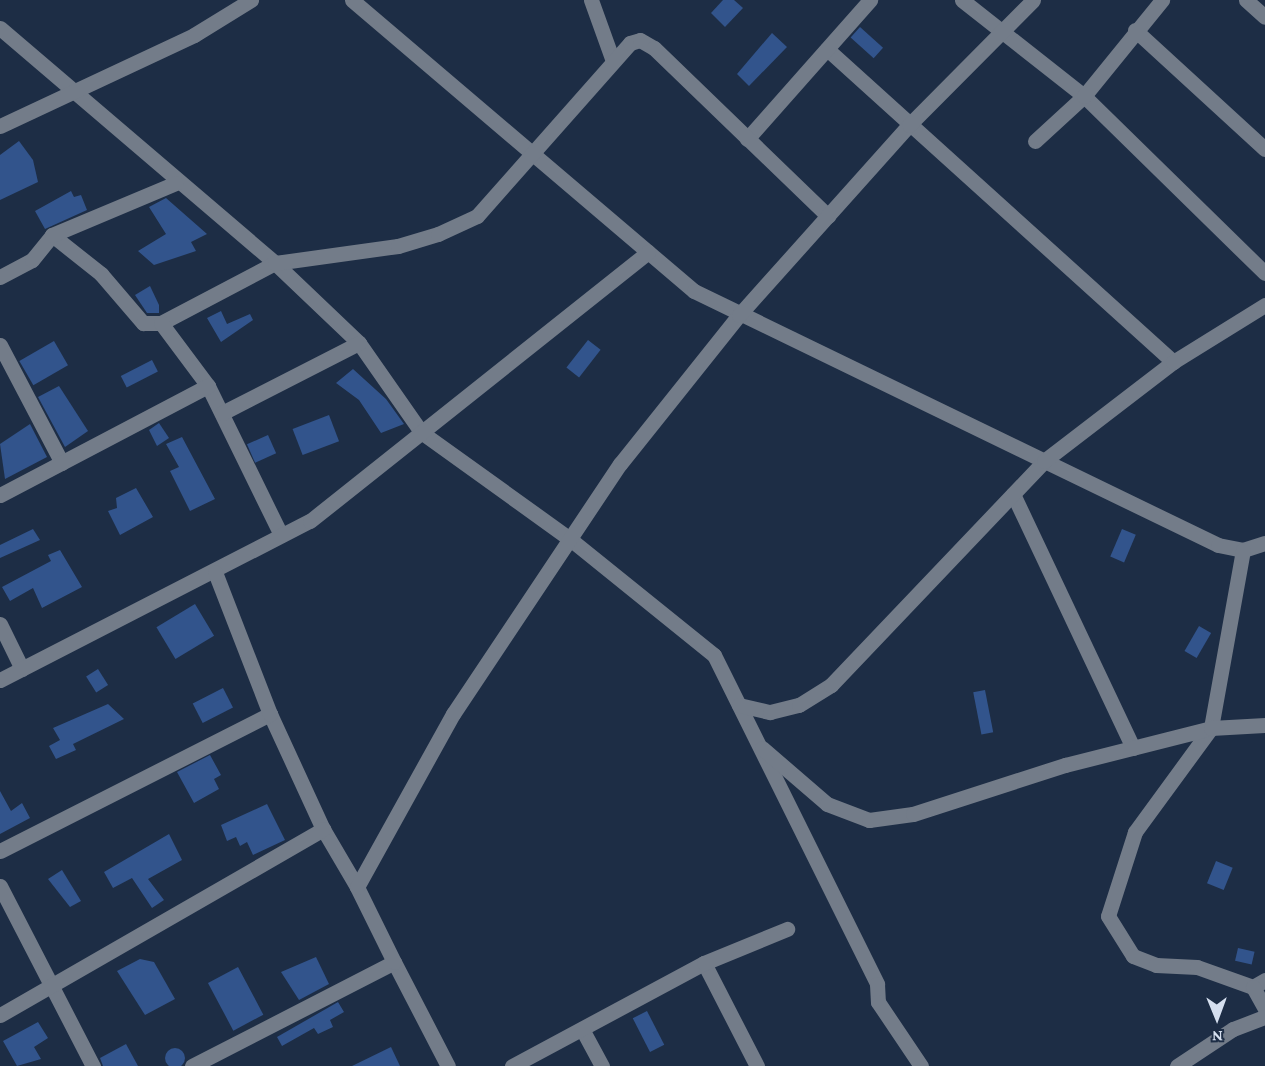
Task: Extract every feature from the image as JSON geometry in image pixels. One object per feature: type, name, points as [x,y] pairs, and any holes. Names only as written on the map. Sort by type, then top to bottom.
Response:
[{"type":"street","points":[[0,126],[68,90],[194,35],[251,0]]},
{"type":"street","points":[[352,0],[694,291],[739,315],[1218,545],[1243,550],[1265,543]]},
{"type":"street","points":[[591,0],[613,61]]},
{"type":"street","points":[[747,139],[870,0]]},
{"type":"street","points":[[962,0],[1084,96],[1265,273]]},
{"type":"street","points":[[357,887],[453,714],[640,437],[739,315],[909,125],[1003,34],[1033,0]]},
{"type":"street","points":[[1035,141],[1084,96],[1135,30],[1162,0]]},
{"type":"street","points":[[1246,0],[1265,17]]},
{"type":"street","points":[[0,28],[176,183],[275,263],[359,343],[421,432],[570,539],[702,641],[724,671],[756,743],[876,984],[878,1002],[921,1066]]},
{"type":"street","points":[[1135,30],[1264,147]]},
{"type":"street","points":[[52,235],[101,274],[143,323],[161,323],[275,263],[398,246],[456,228],[477,216],[613,61],[630,43],[640,40],[654,48],[828,216]]},
{"type":"street","points":[[827,49],[1173,362]]},
{"type":"street","points":[[0,277],[32,260],[52,235],[176,183]]},
{"type":"street","points":[[0,680],[215,572],[322,512],[648,252]]},
{"type":"street","points":[[739,705],[770,712],[799,705],[831,685],[1044,461],[1173,362],[1265,305]]},
{"type":"street","points":[[161,323],[208,386],[281,535]]},
{"type":"street","points":[[222,413],[359,343]]},
{"type":"street","points":[[0,345],[62,463]]},
{"type":"street","points":[[0,495],[208,386]]},
{"type":"street","points":[[1013,494],[1133,748]]},
{"type":"street","points":[[1243,550],[1211,728],[1135,832],[1108,916],[1133,956],[1156,965],[1197,967],[1259,983],[1265,1009]]},
{"type":"street","points":[[215,572],[270,714],[322,829],[357,887],[448,1066]]},
{"type":"street","points":[[0,624],[22,669]]},
{"type":"street","points":[[0,852],[270,714]]},
{"type":"street","points":[[756,743],[827,804],[869,820],[914,814],[1133,748],[1211,728],[1265,725]]},
{"type":"street","points":[[0,1015],[322,829]]},
{"type":"street","points":[[0,886],[93,1066]]},
{"type":"street","points":[[512,1066],[704,963],[787,929]]},
{"type":"street","points":[[192,1066],[394,962]]},
{"type":"street","points":[[704,963],[757,1066]]},
{"type":"street","points":[[1177,1066],[1233,1029],[1265,1017]]},
{"type":"street","points":[[582,1029],[602,1066]]},
{"type":"building","points":[[723,0],[734,0],[743,8],[725,27],[711,13]]},
{"type":"building","points":[[860,27],[883,48],[874,58],[851,37]]},
{"type":"building","points":[[772,33],[787,47],[749,86],[737,74]]},
{"type":"building","points":[[19,141],[33,160],[38,182],[0,200],[0,155]]},
{"type":"building","points":[[71,191],[74,197],[81,195],[87,210],[45,229],[35,211]]},
{"type":"building","points":[[166,198],[207,234],[191,242],[196,251],[154,265],[138,251],[166,234],[149,207]]},
{"type":"building","points":[[150,286],[159,305],[159,313],[147,313],[135,295]]},
{"type":"building","points":[[221,311],[227,324],[250,314],[253,320],[221,342],[207,318]]},
{"type":"building","points":[[588,340],[601,350],[579,377],[566,368]]},
{"type":"building","points":[[54,341],[68,365],[33,385],[19,361]]},
{"type":"building","points":[[152,360],[158,372],[127,387],[121,376]]},
{"type":"building","points":[[353,369],[386,399],[404,424],[381,433],[359,400],[336,383]]},
{"type":"building","points":[[59,386],[88,431],[65,447],[38,397]]},
{"type":"building","points":[[329,415],[339,441],[303,455],[293,429]]},
{"type":"building","points":[[159,423],[169,438],[157,446],[149,430]]},
{"type":"building","points":[[30,424],[47,457],[5,479],[0,444]]},
{"type":"building","points":[[268,435],[276,453],[255,463],[247,444]]},
{"type":"building","points":[[182,437],[215,499],[190,511],[170,471],[179,467],[166,444]]},
{"type":"building","points":[[136,488],[153,517],[120,535],[108,511],[117,508],[116,498]]},
{"type":"building","points":[[33,529],[40,540],[0,558],[0,545]]},
{"type":"building","points":[[1122,529],[1136,535],[1124,562],[1110,557]]},
{"type":"building","points":[[60,550],[82,587],[42,608],[33,588],[10,601],[2,587],[51,561],[48,555]]},
{"type":"building","points":[[195,604],[214,636],[175,659],[156,627]]},
{"type":"building","points":[[1199,626],[1211,633],[1197,658],[1184,651]]},
{"type":"building","points":[[98,669],[108,685],[96,693],[86,676]]},
{"type":"building","points":[[223,688],[233,708],[203,723],[193,703]]},
{"type":"building","points":[[985,690],[993,732],[981,734],[973,692]]},
{"type":"building","points":[[108,704],[124,719],[73,744],[76,750],[56,759],[49,746],[60,740],[53,728]]},
{"type":"building","points":[[210,755],[221,775],[214,779],[219,789],[194,803],[177,772]]},
{"type":"building","points":[[0,791],[11,811],[22,803],[30,818],[0,834]]},
{"type":"building","points":[[267,804],[285,840],[253,855],[247,842],[240,846],[236,837],[227,841],[221,825]]},
{"type":"building","points":[[169,834],[182,860],[148,879],[164,900],[152,908],[132,878],[113,888],[104,872]]},
{"type":"building","points":[[1216,861],[1233,868],[1224,890],[1207,883]]},
{"type":"building","points":[[62,870],[81,901],[70,907],[48,879]]},
{"type":"building","points":[[1238,948],[1255,952],[1252,964],[1235,961]]},
{"type":"building","points":[[316,957],[329,984],[299,1000],[281,972]]},
{"type":"building","points":[[140,959],[154,962],[175,999],[145,1015],[117,971]]},
{"type":"building","points":[[238,967],[263,1015],[233,1031],[208,983]]},
{"type":"building","points":[[338,1002],[344,1012],[330,1020],[333,1027],[318,1034],[314,1028],[282,1046],[277,1037]]},
{"type":"building","points":[[647,1011],[664,1045],[650,1052],[633,1018]]},
{"type":"building","points":[[38,1022],[48,1038],[34,1047],[41,1059],[17,1066],[3,1041]]},
{"type":"building","points":[[126,1044],[138,1066],[103,1066],[100,1058]]},
{"type":"building","points":[[391,1047],[400,1066],[352,1066]]},
{"type":"building","points":[[175,1048],[182,1051],[185,1058],[182,1065],[175,1068],[168,1065],[165,1058],[168,1051]]}]
